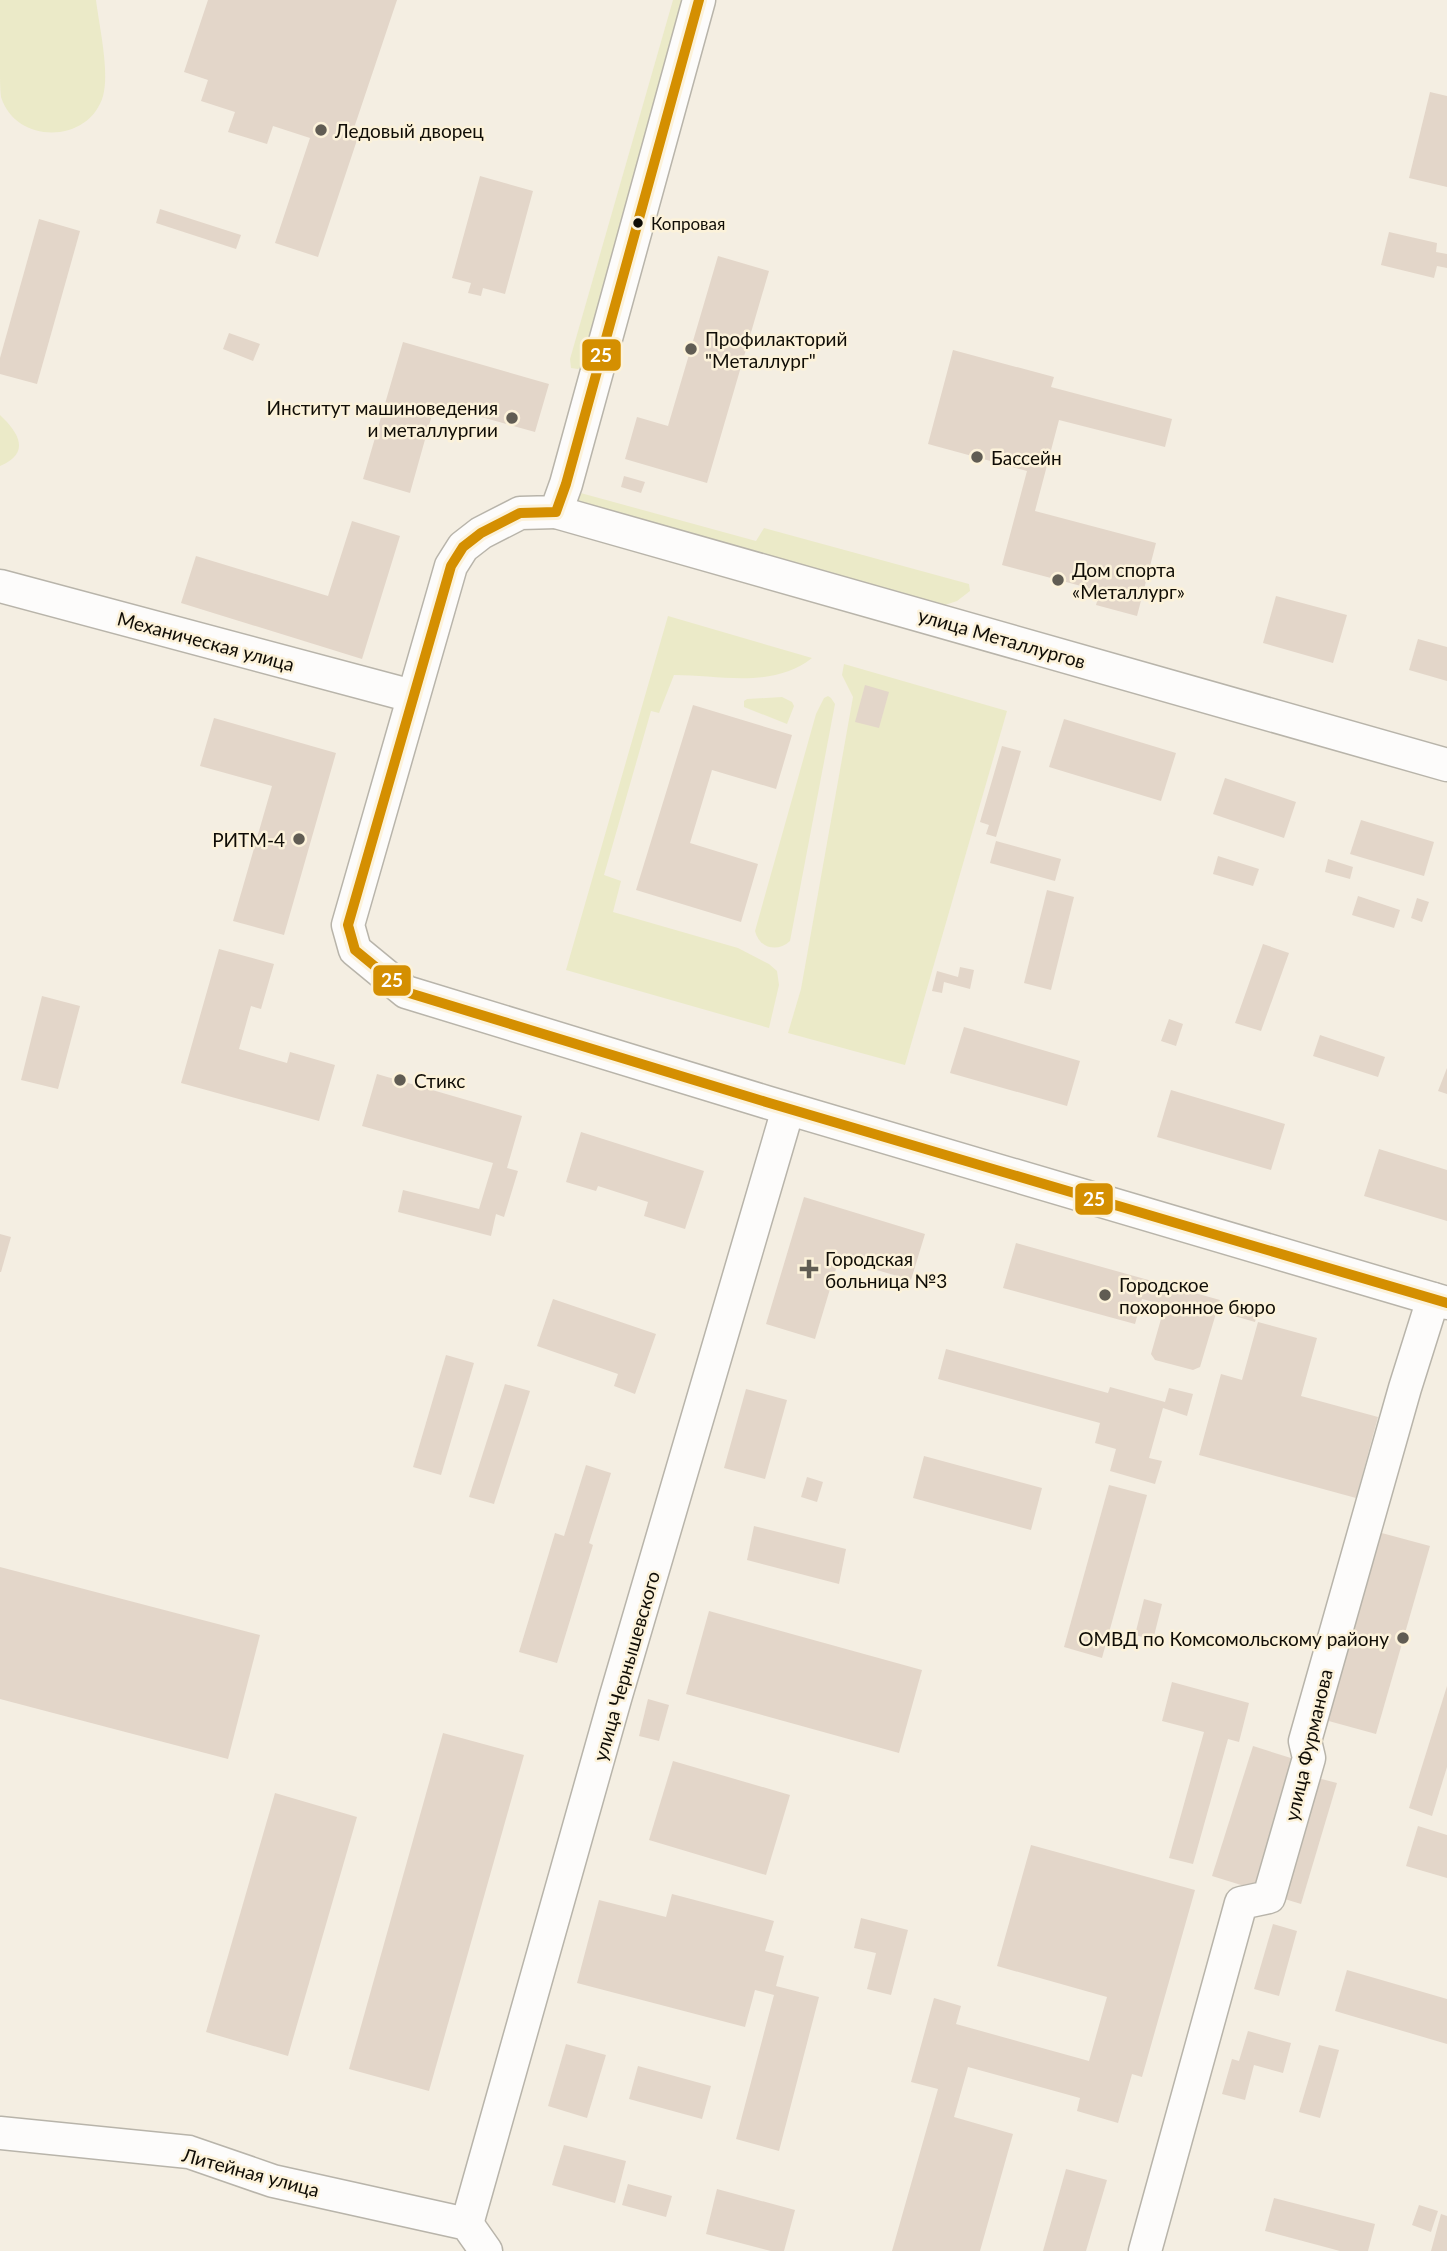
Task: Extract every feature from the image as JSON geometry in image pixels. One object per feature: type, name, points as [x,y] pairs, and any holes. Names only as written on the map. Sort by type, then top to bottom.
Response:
[{"type":"street","points":[[556,512],[699,0]]},
{"type":"street","name":"улица Металлургов","points":[[1440,1301],[788,1109],[406,992],[355,950],[348,925],[451,566],[463,547],[481,533],[520,513],[556,512],[1447,765]]},
{"type":"street","name":"Механическая улица","points":[[0,586],[412,696]]},
{"type":"street","name":"улица Чернышевского","points":[[467,2224],[615,1699],[788,1109]]},
{"type":"street","name":"улица Фурманова","points":[[1145,2251],[1241,1903],[1269,1897],[1309,1758],[1305,1741],[1401,1402],[1440,1301]]},
{"type":"street","name":"Литейная улица","points":[[0,2133],[189,2152],[273,2181],[467,2224]]},
{"type":"street","points":[[467,2224],[486,2251]]},
{"type":"green space","points":[[0,0],[96,0],[105,62],[105,86],[95,112],[83,123],[69,130],[36,130],[21,124],[9,113],[1,97]]},
{"type":"green space","points":[[673,0],[686,0],[582,366],[578,369],[571,368],[570,359]]},
{"type":"green space","points":[[0,415],[17,436],[19,449],[10,461],[0,466]]},
{"type":"green space","points":[[577,492],[756,541],[764,528],[969,584],[970,591],[957,601],[945,605],[574,503]]},
{"type":"green space","points":[[668,616],[812,658],[797,668],[763,677],[674,675],[659,713],[651,711],[604,875],[621,881],[613,912],[738,948],[777,971],[779,985],[769,1028],[566,970]]},
{"type":"green space","points":[[844,664],[1007,711],[905,1065],[788,1033],[801,989],[853,697],[842,675]]},
{"type":"green space","points":[[828,696],[835,704],[790,941],[780,947],[769,947],[760,941],[755,931],[816,714],[824,698]]},
{"type":"green space","points":[[782,697],[794,706],[787,724],[744,707],[744,701],[747,699]]},
{"type":"building","name":"Ледовый дворец","points":[[208,0],[397,0],[354,128],[360,131],[318,257],[275,243],[310,138],[273,126],[267,144],[228,132],[235,112],[201,101],[208,80],[184,72]]},
{"type":"building","points":[[1430,92],[1447,96],[1447,187],[1409,178]]},
{"type":"building","points":[[480,176],[533,191],[505,294],[483,288],[481,296],[468,293],[471,283],[452,278]]},
{"type":"building","points":[[160,209],[241,235],[236,249],[156,223]]},
{"type":"building","points":[[39,219],[80,231],[37,384],[0,374],[0,358]]},
{"type":"building","points":[[1389,232],[1437,243],[1436,252],[1447,254],[1447,268],[1437,266],[1434,278],[1381,265]]},
{"type":"building","points":[[718,256],[769,271],[707,483],[625,459],[637,417],[668,426]]},
{"type":"building","points":[[229,333],[260,344],[253,361],[223,349]]},
{"type":"building","name":"Институт машиноведения и металлургии","points":[[403,342],[549,384],[535,432],[435,404],[410,493],[363,479]]},
{"type":"building","points":[[953,350],[1054,377],[1051,387],[1172,419],[1165,447],[1059,420],[1035,511],[1156,543],[1137,616],[1096,605],[1100,591],[1002,565],[1027,471],[928,444]]},
{"type":"building","points":[[624,476],[645,482],[641,493],[621,487]]},
{"type":"building","points":[[352,521],[400,536],[362,659],[181,603],[196,556],[328,596]]},
{"type":"building","points":[[1276,596],[1347,615],[1333,663],[1263,643]]},
{"type":"building","points":[[1418,639],[1447,647],[1447,681],[1409,670]]},
{"type":"building","points":[[865,685],[889,692],[879,728],[855,722]]},
{"type":"building","points":[[693,705],[792,735],[776,789],[712,770],[690,843],[758,864],[741,922],[636,890]]},
{"type":"building","points":[[214,718],[336,753],[284,935],[233,921],[272,786],[200,766]]},
{"type":"building","points":[[1064,719],[1176,753],[1161,801],[1049,767]]},
{"type":"building","points":[[1002,746],[1021,751],[996,837],[986,834],[989,825],[980,822]]},
{"type":"building","points":[[1225,778],[1296,802],[1284,838],[1213,814]]},
{"type":"building","points":[[1361,820],[1434,842],[1424,876],[1350,854]]},
{"type":"building","points":[[996,841],[1061,859],[1055,881],[990,863]]},
{"type":"building","points":[[1218,856],[1259,869],[1253,886],[1213,874]]},
{"type":"building","points":[[1328,859],[1353,867],[1350,879],[1325,872]]},
{"type":"building","points":[[1047,890],[1074,897],[1051,990],[1024,983]]},
{"type":"building","points":[[1358,896],[1400,910],[1394,928],[1352,915]]},
{"type":"building","points":[[1417,898],[1429,902],[1422,922],[1411,918]]},
{"type":"building","points":[[1263,944],[1289,953],[1261,1031],[1235,1023]]},
{"type":"building","points":[[219,949],[274,964],[261,1009],[251,1006],[239,1049],[287,1063],[290,1052],[335,1065],[319,1121],[181,1083]]},
{"type":"building","points":[[960,967],[974,970],[970,989],[944,982],[942,993],[932,991],[937,971],[958,977]]},
{"type":"building","points":[[42,996],[80,1006],[58,1089],[21,1080]]},
{"type":"building","points":[[1169,1019],[1183,1024],[1176,1046],[1161,1041]]},
{"type":"building","points":[[964,1027],[1080,1061],[1067,1106],[950,1073]]},
{"type":"building","points":[[1320,1035],[1385,1057],[1378,1077],[1313,1056]]},
{"type":"building","points":[[1447,1068],[1447,1094],[1438,1091]]},
{"type":"building","points":[[377,1074],[522,1116],[507,1168],[518,1171],[504,1217],[496,1214],[491,1236],[398,1212],[403,1190],[479,1209],[493,1163],[362,1126]]},
{"type":"building","points":[[1171,1090],[1285,1124],[1271,1170],[1157,1137]]},
{"type":"building","points":[[581,1132],[704,1171],[685,1229],[644,1216],[648,1202],[598,1186],[596,1191],[566,1182]]},
{"type":"building","points":[[1379,1149],[1447,1170],[1447,1221],[1364,1196]]},
{"type":"building","name":"Городская больница №3","points":[[804,1197],[925,1234],[911,1280],[839,1259],[815,1339],[766,1324]]},
{"type":"building","points":[[0,1234],[11,1237],[1,1272],[0,1272]]},
{"type":"building","points":[[1016,1243],[1220,1300],[1200,1367],[1193,1370],[1155,1360],[1151,1354],[1165,1305],[1142,1299],[1135,1324],[1003,1288]]},
{"type":"building","points":[[553,1299],[656,1334],[635,1394],[614,1386],[618,1374],[537,1346]]},
{"type":"building","points":[[1234,1304],[1258,1311],[1255,1322],[1231,1315]]},
{"type":"building","points":[[1258,1322],[1317,1338],[1301,1396],[1378,1417],[1356,1498],[1199,1455],[1221,1374],[1242,1380]]},
{"type":"building","points":[[946,1349],[1108,1393],[1110,1387],[1165,1402],[1169,1388],[1193,1394],[1187,1416],[1163,1408],[1149,1458],[1162,1461],[1155,1484],[1110,1471],[1116,1449],[1095,1443],[1100,1423],[938,1379]]},
{"type":"building","points":[[446,1355],[474,1363],[441,1475],[413,1467]]},
{"type":"building","points":[[505,1384],[530,1391],[494,1504],[469,1497]]},
{"type":"building","points":[[746,1389],[787,1400],[765,1479],[724,1468]]},
{"type":"building","points":[[924,1456],[1042,1488],[1031,1530],[913,1498]]},
{"type":"building","points":[[586,1465],[611,1473],[589,1543],[593,1545],[557,1663],[519,1652],[555,1533],[564,1536]]},
{"type":"building","points":[[807,1477],[823,1482],[817,1502],[801,1497]]},
{"type":"building","points":[[1109,1485],[1147,1495],[1102,1658],[1064,1647]]},
{"type":"building","points":[[754,1526],[846,1549],[839,1584],[747,1560]]},
{"type":"building","points":[[1378,1532],[1430,1546],[1376,1734],[1325,1720]]},
{"type":"building","points":[[0,1567],[260,1635],[228,1759],[0,1699]]},
{"type":"building","points":[[1144,1599],[1162,1604],[1153,1640],[1135,1635]]},
{"type":"building","points":[[709,1611],[922,1670],[899,1753],[686,1694]]},
{"type":"building","points":[[1172,1682],[1249,1703],[1239,1742],[1228,1739],[1193,1864],[1169,1858],[1204,1732],[1162,1721]]},
{"type":"building","points":[[1447,1686],[1447,1767],[1432,1816],[1409,1808]]},
{"type":"building","points":[[648,1699],[669,1705],[659,1741],[639,1736]]},
{"type":"building","points":[[443,1733],[524,1755],[429,2091],[349,2069]]},
{"type":"building","points":[[1253,1746],[1294,1759],[1254,1889],[1212,1876]]},
{"type":"building","points":[[673,1761],[790,1795],[766,1875],[649,1840]]},
{"type":"building","points":[[1310,1776],[1337,1783],[1301,1904],[1275,1896]]},
{"type":"building","points":[[275,1793],[357,1817],[288,2056],[206,2032]]},
{"type":"building","points":[[1418,1826],[1447,1835],[1447,1878],[1406,1866]]},
{"type":"building","points":[[1031,1845],[1195,1890],[1142,2077],[1132,2074],[1118,2123],[1077,2111],[1080,2098],[968,2067],[954,2117],[1013,2134],[980,2251],[892,2251],[938,2089],[911,2082],[934,1998],[961,2006],[956,2024],[1089,2061],[1107,1997],[997,1966]]},
{"type":"building","points":[[672,1894],[774,1921],[765,1951],[784,1956],[776,1986],[819,1997],[779,2151],[736,2139],[774,1995],[755,1990],[745,2027],[577,1983],[599,1900],[666,1917]]},
{"type":"building","points":[[861,1918],[908,1930],[891,1995],[867,1989],[876,1953],[854,1948]]},
{"type":"building","points":[[1273,1924],[1297,1931],[1279,1996],[1254,1989]]},
{"type":"building","points":[[1347,1970],[1447,1999],[1447,2044],[1335,2011]]},
{"type":"building","points":[[1248,2031],[1291,2043],[1283,2073],[1254,2065],[1245,2100],[1222,2094],[1232,2059],[1239,2061]]},
{"type":"building","points":[[566,2044],[606,2055],[587,2118],[548,2106]]},
{"type":"building","points":[[1319,2045],[1339,2050],[1320,2118],[1299,2112]]},
{"type":"building","points":[[638,2066],[711,2086],[702,2119],[629,2099]]},
{"type":"building","points":[[564,2145],[626,2161],[615,2203],[552,2185]]},
{"type":"building","points":[[1066,2169],[1107,2180],[1086,2251],[1043,2251]]},
{"type":"building","points":[[628,2184],[672,2196],[666,2217],[622,2205]]},
{"type":"building","points":[[717,2189],[795,2210],[784,2251],[771,2251],[706,2234]]},
{"type":"building","points":[[1274,2198],[1375,2224],[1368,2251],[1340,2251],[1265,2231]]},
{"type":"building","points":[[1419,2205],[1438,2211],[1431,2232],[1412,2225]]},
{"type":"building","points":[[1441,2214],[1447,2216],[1447,2251],[1431,2251]]},
{"type":"transit line","name":"25","points":[[699,0],[556,512],[520,513],[481,533],[463,547],[451,566],[348,925],[355,950],[406,992],[766,1102],[1447,1303]]},
{"type":"place","name":"Ледовый дворец","points":[[321,130]]},
{"type":"place","name":"Копровая","points":[[638,223]]},
{"type":"place","name":"Профилакторий \"Металлург\"","points":[[691,349]]},
{"type":"place","name":"Институт машиноведения и металлургии","points":[[512,418]]},
{"type":"place","name":"Бассейн","points":[[977,457]]},
{"type":"place","name":"Дом спорта «Металлург»","points":[[1058,580]]},
{"type":"place","name":"РИТМ-4","points":[[299,839]]},
{"type":"place","name":"Стикс","points":[[400,1080]]},
{"type":"place","name":"Городская больница №3","points":[[809,1269]]},
{"type":"place","name":"Городское похоронное бюро","points":[[1105,1295]]},
{"type":"place","name":"ОМВД по Комсомольскому району","points":[[1403,1638]]}]
